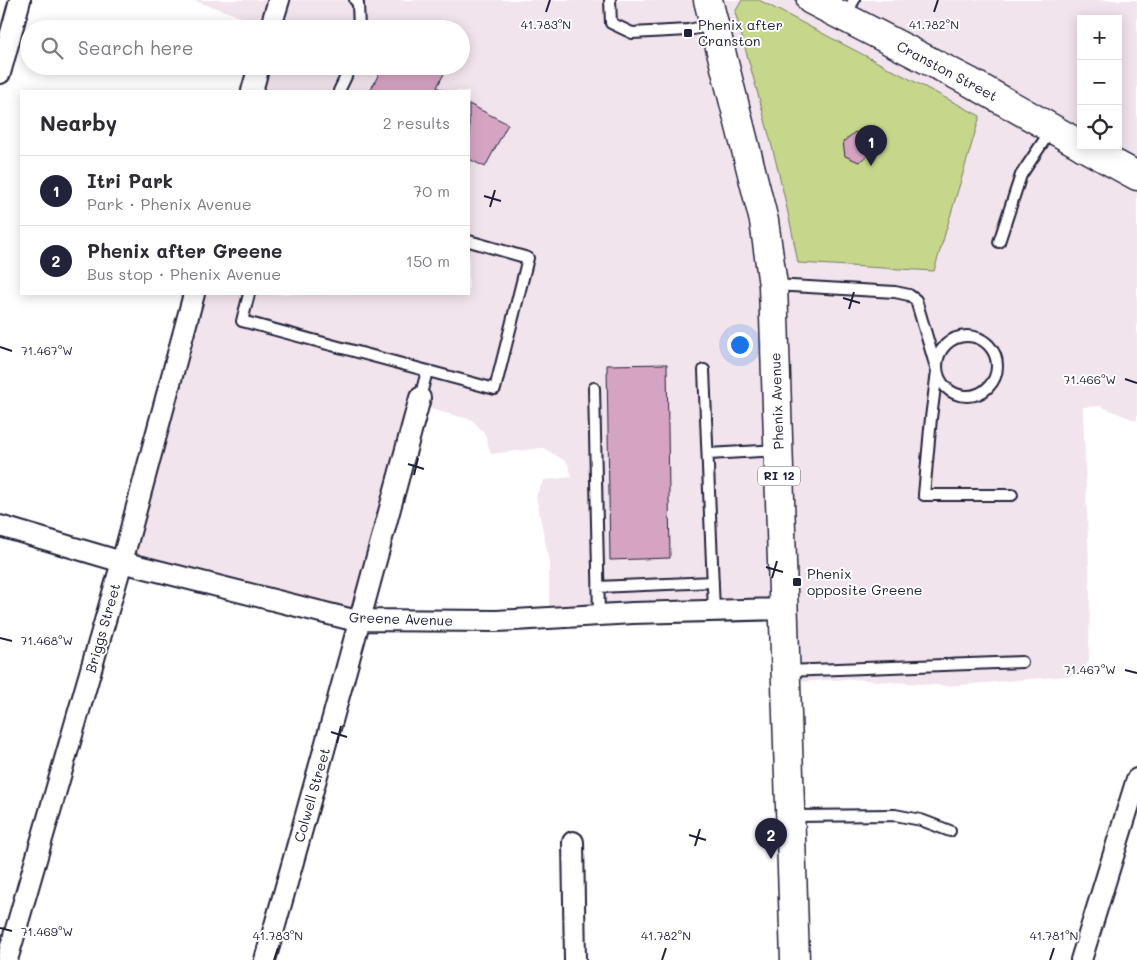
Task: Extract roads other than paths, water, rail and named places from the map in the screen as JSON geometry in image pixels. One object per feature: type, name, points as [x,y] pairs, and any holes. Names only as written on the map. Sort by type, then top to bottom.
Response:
[{"type":"main road","name":"Cranston Street","points":[[810,0],[849,8],[970,82],[1077,143]]},
{"type":"main road","name":"Phenix Avenue","points":[[711,12],[764,221],[773,285],[795,960]]},
{"type":"main road","name":"Cranston Street","points":[[1089,150],[1137,176]]},
{"type":"street","points":[[0,73],[20,0]]},
{"type":"street","points":[[273,20],[279,0]]},
{"type":"street","points":[[252,90],[256,75]]},
{"type":"street","name":"Briggs Street","points":[[8,960],[122,562],[194,295]]},
{"type":"street","name":"Colwell Street","points":[[265,960],[326,747],[420,398]]},
{"type":"street","name":"Greene Avenue","points":[[0,526],[122,562],[353,620],[497,621],[599,615],[784,609]]},
{"type":"street","points":[[1081,960],[1137,779]]},
{"type":"street","points":[[573,842],[575,960]]},
{"type":"lane","points":[[355,0],[358,2],[359,20]]},
{"type":"lane","points":[[610,0],[611,23],[632,33],[688,30],[711,12]]},
{"type":"lane","points":[[340,90],[347,75]]},
{"type":"lane","points":[[999,242],[1021,175],[1051,130]]},
{"type":"lane","points":[[250,295],[242,321],[495,389],[528,258],[470,241]]},
{"type":"lane","points":[[773,285],[895,292],[909,295],[916,300],[919,307],[937,370],[940,380],[946,388],[963,396],[981,393],[989,387],[994,379],[997,369],[992,349],[981,340],[966,336],[956,338],[947,343],[941,351],[937,361],[937,370],[924,495],[1012,495]]},
{"type":"lane","points":[[704,370],[714,611]]},
{"type":"lane","points":[[420,398],[427,371]]},
{"type":"lane","points":[[594,388],[599,615]]},
{"type":"lane","points":[[708,454],[778,450]]},
{"type":"lane","points":[[598,588],[713,582]]},
{"type":"lane","points":[[785,671],[1022,662]]},
{"type":"lane","points":[[790,816],[895,815],[921,820],[950,831]]},
{"type":"place","name":"Phenix after Cranston","points":[[688,33]]},
{"type":"place","name":"Itri Park","points":[[871,166]]},
{"type":"place","name":"Phenix opposite Greene","points":[[797,582]]},
{"type":"place","name":"Phenix after Greene","points":[[771,859]]}]
